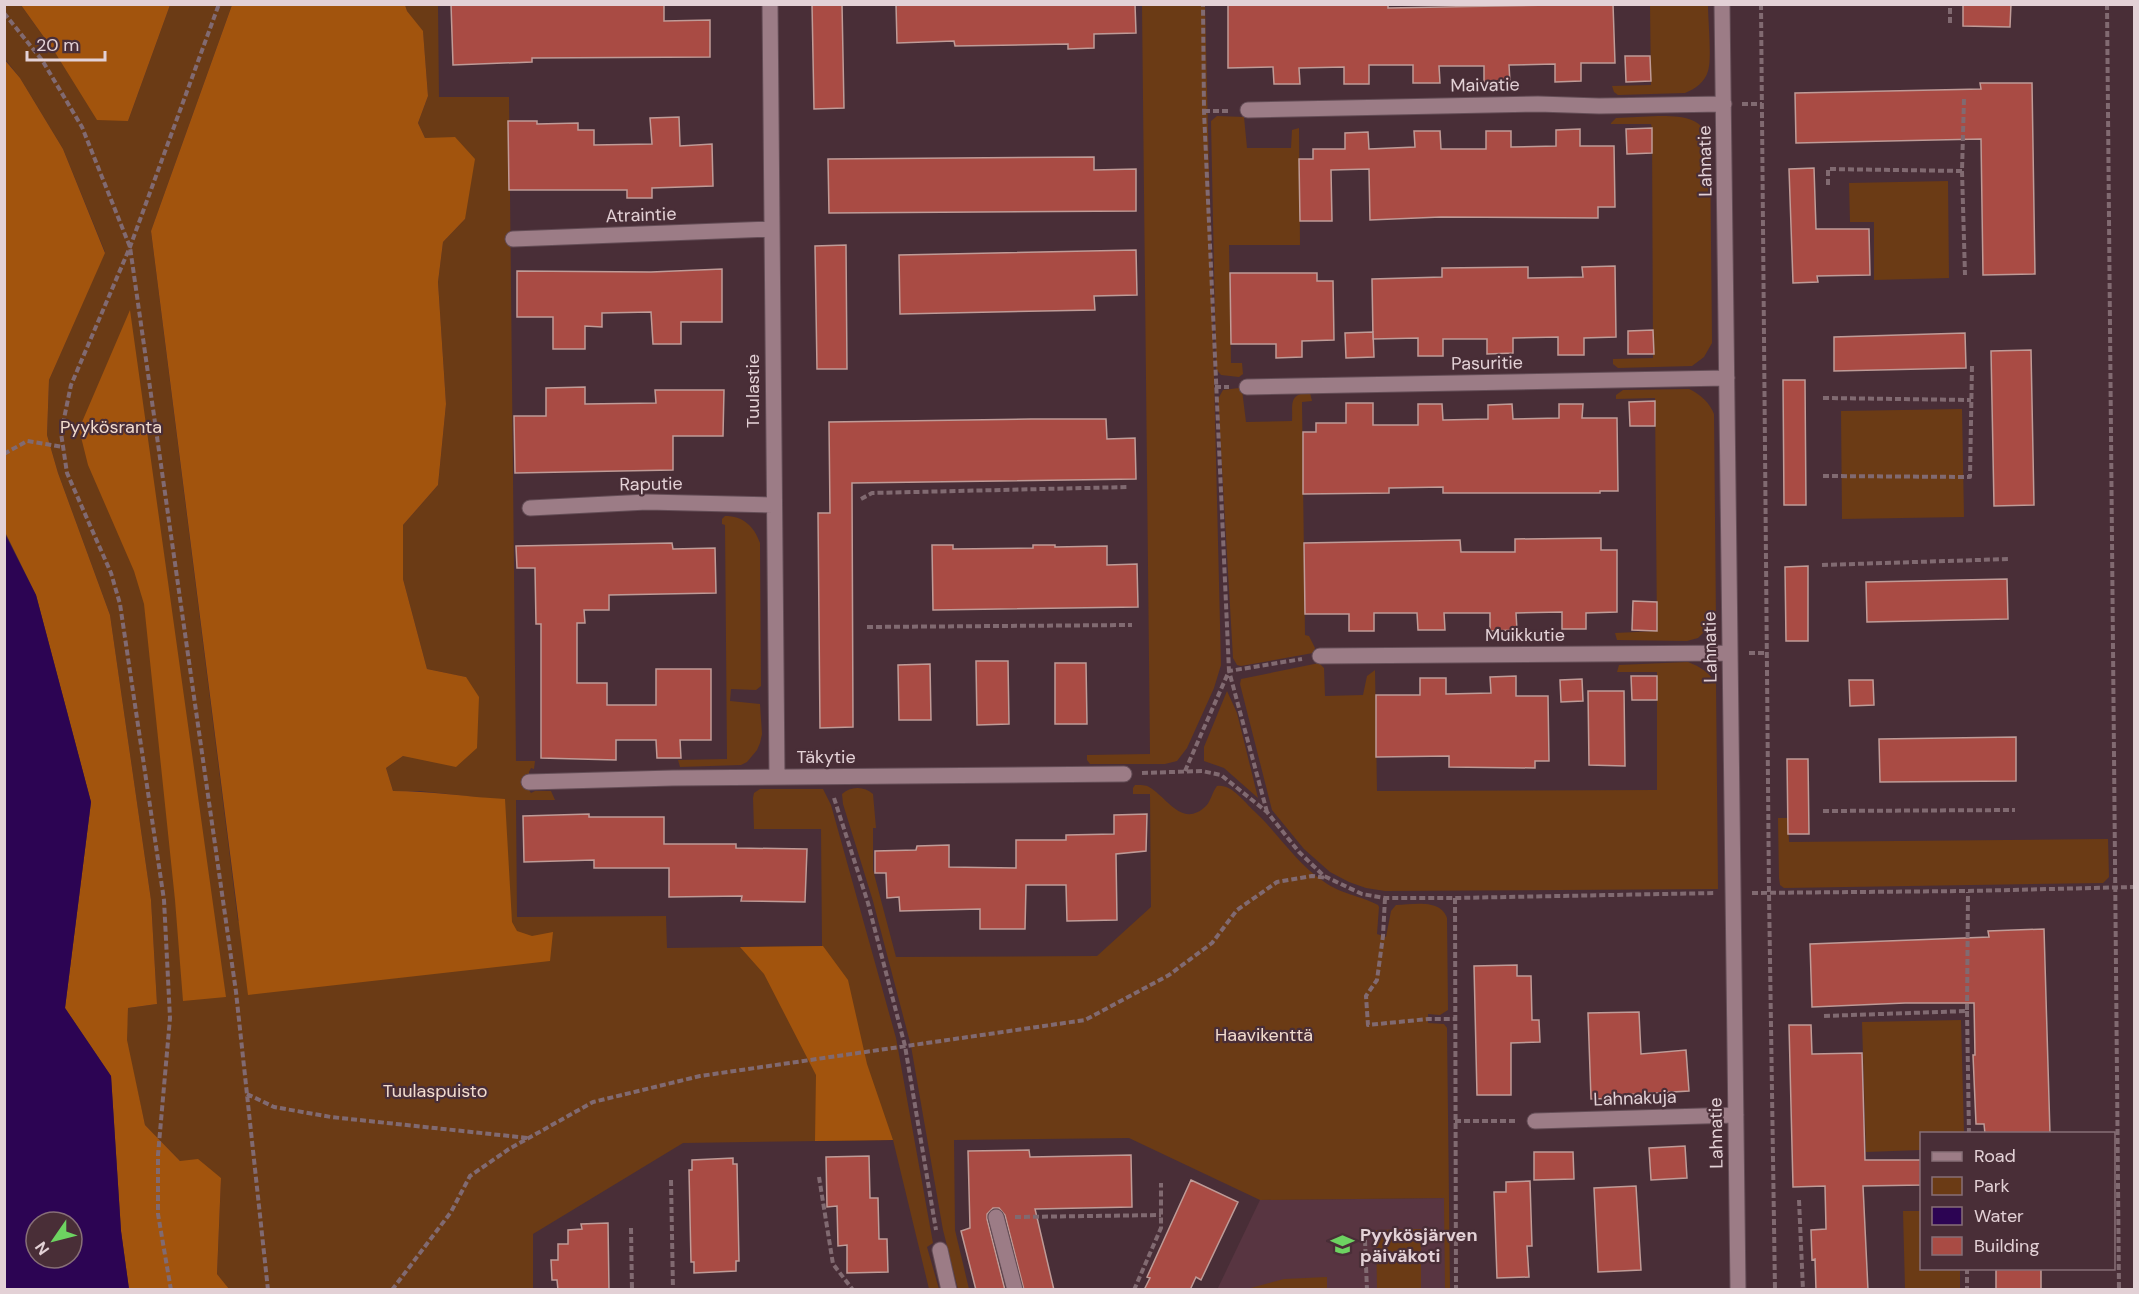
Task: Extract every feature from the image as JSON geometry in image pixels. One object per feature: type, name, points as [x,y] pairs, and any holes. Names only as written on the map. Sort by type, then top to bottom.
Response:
[{"type":"street","name":"Tuulastie","points":[[770,4],[777,777]]},
{"type":"street","name":"Lahnatie","points":[[1722,4],[1738,1290]]},
{"type":"street","name":"Maivatie","points":[[1248,110],[1538,104],[1599,106],[1724,104]]},
{"type":"street","name":"Atraintie","points":[[513,240],[772,229]]},
{"type":"street","name":"Pasuritie","points":[[1247,387],[1727,378]]},
{"type":"street","name":"Raputie","points":[[530,508],[647,502],[773,505]]},
{"type":"street","name":"Muikkutie","points":[[1320,656],[1730,653]]},
{"type":"street","name":"Täkytie","points":[[529,782],[1124,774]]},
{"type":"street","name":"Lahnakuja","points":[[1535,1121],[1736,1115]]},
{"type":"street","points":[[996,1217],[1015,1290]]},
{"type":"street","points":[[940,1250],[949,1290]]},
{"type":"path","points":[[171,1290],[158,1214],[158,1155],[170,1018],[164,900],[120,604],[111,573],[67,473],[62,433],[71,385],[130,247],[219,4]]},
{"type":"path","points":[[1203,4],[1205,135],[1229,671],[1267,812]]},
{"type":"path","points":[[1761,4],[1775,1290]]},
{"type":"path","points":[[1950,4],[1950,23]]},
{"type":"path","points":[[2107,4],[2119,1290]]},
{"type":"path","points":[[4,13],[42,60],[82,128],[130,247],[236,992],[268,1290]]},
{"type":"path","points":[[1964,99],[1962,171],[1965,275]]},
{"type":"path","points":[[1828,185],[1828,170],[1962,171]]},
{"type":"path","points":[[1824,476],[1970,477],[1972,366]]},
{"type":"path","points":[[1823,398],[1971,400]]},
{"type":"path","points":[[4,454],[27,441],[63,447]]},
{"type":"path","points":[[861,499],[872,493],[1128,487]]},
{"type":"path","points":[[1822,565],[2009,559]]},
{"type":"path","points":[[867,627],[1132,625]]},
{"type":"path","points":[[1229,671],[1320,656]]},
{"type":"path","points":[[1185,771],[1229,671]]},
{"type":"path","points":[[1124,774],[1202,771],[1221,774],[1267,812],[1299,852],[1329,878],[1362,894],[1385,898],[2134,887]]},
{"type":"path","points":[[828,777],[868,903],[905,1046],[940,1250]]},
{"type":"path","points":[[1822,811],[2015,810]]},
{"type":"path","points":[[392,1290],[452,1212],[470,1176],[528,1138],[593,1102],[700,1076],[1085,1020],[1177,969],[1212,944],[1237,910],[1277,882],[1312,876],[1329,878]]},
{"type":"path","points":[[1968,891],[1969,1132]]},
{"type":"path","points":[[1385,898],[1377,980],[1366,996],[1368,1025],[1428,1019],[1456,1019]]},
{"type":"path","points":[[1455,898],[1456,1290]]},
{"type":"path","points":[[1824,1016],[1967,1011]]},
{"type":"path","points":[[247,1094],[274,1107],[332,1117],[528,1138]]},
{"type":"path","points":[[1455,1121],[1535,1121]]},
{"type":"path","points":[[819,1177],[834,1264],[854,1290]]},
{"type":"path","points":[[671,1180],[673,1290]]},
{"type":"path","points":[[1134,1290],[1161,1228],[1161,1183]]},
{"type":"path","points":[[1799,1200],[1803,1290]]},
{"type":"path","points":[[996,1217],[1161,1215]]},
{"type":"path","points":[[631,1228],[632,1290]]},
{"type":"path","points":[[1365,1240],[1368,1290]]},
{"type":"path","points":[[1966,1270],[1967,1290]]},
{"type":"shaded area","name":"Pyykösjärven päiväkoti","points":[[1445,1198],[1445,1289],[1217,1290],[1260,1200]]},
{"type":"green space","points":[[5,5],[21,5],[56,54],[128,121],[170,5],[232,5],[151,231],[238,921],[504,800],[419,791],[393,791],[386,768],[403,756],[466,677],[427,669],[403,579],[403,525],[438,485],[446,404],[438,282],[443,242],[465,219],[455,138],[425,138],[418,123],[428,96],[423,32],[405,5],[438,5],[439,97],[509,97],[516,761],[535,761],[534,769],[531,768],[529,772],[529,790],[531,793],[551,791],[555,800],[516,800],[517,917],[666,916],[667,948],[822,946],[821,829],[754,829],[753,798],[754,793],[760,789],[823,789],[831,805],[896,1038],[933,1243],[927,1247],[939,1289],[929,1289],[893,1140],[683,1143],[533,1234],[533,1289],[229,1290],[217,1274],[221,1178],[180,1161],[145,1125],[126,1040],[128,1008],[157,1004],[151,900],[110,615],[58,473],[47,435],[49,380],[105,252],[63,149],[20,78],[5,59]]},
{"type":"green space","points":[[21,5],[170,5],[128,121],[97,120],[56,54]]},
{"type":"green space","points":[[232,5],[405,5],[423,31],[428,96],[418,123],[425,138],[455,137],[475,159],[465,219],[443,242],[438,282],[446,404],[438,485],[403,525],[403,579],[427,669],[466,677],[479,697],[477,748],[456,767],[403,756],[386,768],[393,791],[505,799],[512,922],[517,931],[532,936],[553,932],[550,961],[248,995],[151,231]]},
{"type":"green space","points":[[1142,5],[1205,5],[1221,665],[1214,688],[1187,748],[1177,761],[1165,764],[1090,764],[1087,755],[1150,754]]},
{"type":"green space","points":[[1650,5],[1708,5],[1710,49],[1708,71],[1705,79],[1699,85],[1685,93],[1618,95],[1612,86],[1651,85]]},
{"type":"green space","points":[[4,59],[20,78],[63,149],[105,253],[49,380],[47,435],[58,473],[110,615],[151,900],[157,1004],[128,1008],[127,1040],[145,1125],[180,1161],[198,1159],[221,1178],[217,1274],[229,1289],[129,1289],[121,1231],[111,1076],[65,1008],[91,802],[36,595],[5,532]]},
{"type":"green space","points":[[1217,116],[1244,117],[1247,148],[1291,148],[1292,130],[1299,128],[1300,245],[1229,245],[1231,363],[1242,363],[1243,374],[1239,377],[1221,375],[1216,369],[1211,121]]},
{"type":"green space","points":[[1658,116],[1689,119],[1701,126],[1710,140],[1712,343],[1704,357],[1692,366],[1618,368],[1613,364],[1613,359],[1653,358],[1652,128],[1651,124],[1611,123],[1616,118]]},
{"type":"green space","points":[[1948,181],[1949,278],[1874,280],[1874,222],[1850,222],[1849,183]]},
{"type":"green space","name":"Pyykösranta","points":[[130,310],[226,997],[183,1001],[175,900],[144,604],[134,571],[88,465],[79,429]]},
{"type":"green space","points":[[1239,388],[1242,390],[1246,422],[1292,421],[1293,401],[1298,395],[1310,393],[1312,401],[1302,402],[1305,635],[1309,636],[1315,648],[1313,653],[1241,666],[1237,665],[1233,658],[1218,399],[1223,390]]},
{"type":"green space","points":[[1689,389],[1704,399],[1714,414],[1716,620],[1698,638],[1687,641],[1617,640],[1615,633],[1657,631],[1655,398],[1616,399],[1616,395],[1623,390]]},
{"type":"green space","points":[[1962,409],[1964,517],[1842,519],[1841,411]]},
{"type":"green space","points":[[725,516],[731,516],[747,523],[755,532],[760,543],[761,686],[756,690],[731,689],[730,701],[760,704],[762,734],[757,750],[747,762],[741,765],[680,767],[678,760],[727,759],[725,525],[722,524]]},
{"type":"green space","points":[[1688,662],[1704,670],[1716,683],[1718,889],[1385,891],[1349,882],[1330,872],[1304,849],[1272,810],[1240,684],[1241,679],[1319,663],[1324,668],[1325,696],[1363,695],[1367,676],[1375,670],[1377,791],[1657,790],[1657,672],[1617,672],[1619,665]]},
{"type":"green space","points":[[1227,691],[1237,713],[1258,798],[1224,768],[1204,761],[1204,747]]},
{"type":"green space","name":"Haavikenttä","points":[[1135,785],[1149,787],[1175,809],[1190,814],[1206,806],[1217,786],[1233,791],[1313,874],[1330,886],[1378,905],[1377,934],[1386,937],[1391,911],[1396,905],[1432,905],[1443,912],[1447,918],[1448,1010],[1440,1015],[1428,1014],[1428,1023],[1444,1024],[1447,1028],[1450,1289],[1445,1289],[1444,1198],[1260,1200],[1129,1138],[954,1140],[955,1230],[969,1289],[958,1289],[943,1230],[911,1046],[842,794],[858,788],[873,794],[876,828],[873,828],[873,870],[896,957],[1097,956],[1151,907],[1150,794],[1133,794]]},
{"type":"green space","points":[[1778,818],[1788,818],[1789,842],[2108,839],[2109,877],[2103,883],[1784,888],[1780,885],[1779,878]]},
{"type":"green space","points":[[823,946],[848,980],[867,1064],[893,1140],[815,1141],[816,1075],[764,974],[740,947]]},
{"type":"green space","points":[[1961,1020],[1964,1132],[1920,1132],[1920,1150],[1866,1152],[1862,1022]]},
{"type":"green space","points":[[1903,1211],[1920,1211],[1920,1270],[1960,1270],[1960,1289],[1905,1289]]},
{"type":"green space","points":[[1421,1229],[1421,1289],[1377,1289],[1376,1230]]},
{"type":"green space","points":[[1327,1277],[1327,1289],[1247,1289],[1284,1279]]},
{"type":"water","points":[[4,532],[36,595],[91,802],[65,1008],[111,1076],[121,1231],[129,1289],[5,1289]]},
{"type":"building","points":[[451,4],[664,4],[664,21],[710,20],[710,57],[532,58],[532,62],[453,65]]},
{"type":"building","points":[[812,4],[842,4],[844,108],[814,109]]},
{"type":"building","points":[[896,4],[1135,4],[1136,33],[1094,34],[1094,48],[1068,49],[1068,44],[955,46],[954,41],[897,43]]},
{"type":"building","points":[[1228,4],[1388,4],[1388,8],[1613,4],[1615,63],[1581,63],[1581,81],[1555,82],[1555,64],[1509,65],[1510,82],[1484,83],[1484,66],[1439,66],[1440,83],[1413,83],[1413,65],[1369,65],[1369,84],[1344,84],[1344,67],[1299,68],[1300,84],[1274,84],[1273,67],[1228,68]]},
{"type":"building","points":[[1963,4],[2011,4],[2010,27],[1963,26]]},
{"type":"building","points":[[1625,56],[1650,56],[1651,81],[1626,82]]},
{"type":"building","points":[[1980,83],[2032,83],[2035,274],[1983,275],[1981,139],[1796,143],[1795,93],[1981,89]]},
{"type":"building","points":[[679,117],[680,146],[712,144],[713,186],[652,188],[652,198],[627,198],[627,190],[509,190],[508,121],[537,121],[537,124],[578,123],[578,130],[594,130],[594,145],[652,144],[650,118]]},
{"type":"building","points":[[1652,128],[1652,153],[1627,154],[1626,129]]},
{"type":"building","points":[[1580,129],[1580,146],[1614,146],[1615,207],[1598,207],[1598,218],[1441,217],[1370,220],[1369,169],[1331,170],[1332,221],[1300,221],[1299,159],[1313,159],[1313,149],[1345,149],[1345,133],[1368,132],[1369,149],[1415,147],[1414,131],[1440,131],[1441,149],[1486,149],[1486,131],[1511,131],[1511,147],[1556,146],[1556,130]]},
{"type":"building","points":[[1094,157],[1094,170],[1136,169],[1136,211],[829,213],[828,159]]},
{"type":"building","points":[[1814,168],[1816,229],[1869,229],[1870,275],[1817,276],[1818,282],[1793,283],[1789,169]]},
{"type":"building","points":[[846,245],[847,369],[817,369],[815,246]]},
{"type":"building","points":[[1136,250],[1137,295],[1094,296],[1095,310],[900,314],[899,255]]},
{"type":"building","points":[[1615,266],[1616,337],[1584,338],[1584,355],[1558,355],[1558,337],[1513,338],[1513,353],[1487,354],[1487,339],[1443,339],[1443,356],[1418,356],[1418,338],[1373,339],[1372,279],[1442,277],[1442,268],[1528,267],[1528,278],[1583,277],[1582,267]]},
{"type":"building","points":[[722,269],[722,322],[681,322],[681,344],[653,344],[651,312],[602,313],[602,327],[585,326],[585,349],[553,349],[553,317],[517,317],[517,271],[651,272]]},
{"type":"building","points":[[1230,273],[1317,273],[1317,281],[1333,281],[1334,340],[1302,341],[1302,357],[1276,358],[1276,344],[1231,344]]},
{"type":"building","points":[[1653,330],[1654,354],[1628,354],[1628,331]]},
{"type":"building","points":[[1373,332],[1374,357],[1346,358],[1345,333]]},
{"type":"building","points":[[1965,333],[1966,368],[1834,371],[1834,337]]},
{"type":"building","points":[[2031,350],[2034,505],[1994,506],[1991,351]]},
{"type":"building","points":[[1783,380],[1805,380],[1806,505],[1784,505]]},
{"type":"building","points":[[585,387],[585,404],[656,403],[655,390],[724,390],[723,436],[673,436],[673,470],[515,473],[514,416],[546,416],[546,388]]},
{"type":"building","points":[[1655,401],[1655,426],[1630,426],[1629,402]]},
{"type":"building","points":[[1346,403],[1373,403],[1373,425],[1418,425],[1418,404],[1442,404],[1443,420],[1488,419],[1488,405],[1512,404],[1513,419],[1559,418],[1559,404],[1583,404],[1582,418],[1617,418],[1618,491],[1443,493],[1443,487],[1389,488],[1389,493],[1303,494],[1303,432],[1316,432],[1316,423],[1346,423]]},
{"type":"building","points":[[1106,419],[1107,439],[1135,438],[1136,479],[852,483],[853,727],[820,728],[818,513],[830,513],[829,422]]},
{"type":"building","points":[[1601,538],[1601,550],[1617,550],[1617,612],[1586,613],[1586,629],[1562,629],[1562,612],[1516,613],[1517,630],[1490,631],[1490,613],[1444,613],[1445,630],[1418,630],[1417,613],[1374,613],[1374,631],[1349,631],[1349,614],[1305,614],[1304,543],[1460,540],[1461,552],[1515,552],[1515,539]]},
{"type":"building","points":[[672,543],[673,549],[715,548],[716,593],[609,595],[609,610],[584,610],[585,623],[577,623],[577,683],[607,683],[607,705],[656,705],[656,669],[711,669],[711,740],[680,740],[681,758],[657,758],[656,740],[616,740],[616,760],[541,758],[541,624],[536,624],[535,568],[517,568],[516,546]]},
{"type":"building","points":[[932,545],[953,545],[953,549],[1033,548],[1033,545],[1107,546],[1107,565],[1137,564],[1138,607],[933,610]]},
{"type":"building","points":[[1808,566],[1808,641],[1786,641],[1785,567]]},
{"type":"building","points":[[2007,579],[2008,619],[1867,622],[1866,582]]},
{"type":"building","points":[[1633,601],[1657,602],[1657,631],[1632,630]]},
{"type":"building","points":[[976,661],[1008,661],[1009,724],[977,725]]},
{"type":"building","points":[[1055,663],[1086,663],[1087,724],[1055,724]]},
{"type":"building","points":[[930,664],[931,720],[899,720],[898,665]]},
{"type":"building","points":[[1516,676],[1516,696],[1548,696],[1549,761],[1535,761],[1535,768],[1449,767],[1449,756],[1376,757],[1376,695],[1420,695],[1420,678],[1446,678],[1446,694],[1491,693],[1490,677]]},
{"type":"building","points":[[1631,676],[1657,676],[1657,700],[1632,700]]},
{"type":"building","points":[[1582,679],[1583,701],[1561,702],[1560,680]]},
{"type":"building","points":[[1849,680],[1873,680],[1874,705],[1850,706]]},
{"type":"building","points":[[1588,691],[1624,691],[1625,766],[1589,765]]},
{"type":"building","points":[[2016,737],[2016,781],[1880,782],[1879,739]]},
{"type":"building","points":[[1787,759],[1808,759],[1809,834],[1788,834]]},
{"type":"building","points":[[589,814],[589,817],[664,817],[664,844],[736,844],[736,848],[807,849],[805,902],[741,901],[742,896],[669,897],[669,868],[594,868],[594,860],[524,862],[523,816]]},
{"type":"building","points":[[1147,814],[1146,851],[1116,854],[1117,920],[1067,921],[1066,885],[1026,885],[1025,929],[980,929],[980,909],[900,911],[899,897],[887,898],[886,873],[875,873],[875,851],[916,850],[917,846],[949,845],[949,867],[1016,868],[1016,840],[1066,840],[1066,835],[1114,834],[1114,815]]},
{"type":"building","points":[[2044,929],[2050,1132],[1985,1132],[1984,1124],[1976,1124],[1973,1055],[1975,1055],[1974,1003],[1812,1007],[1810,944],[1989,937],[1988,931]]},
{"type":"building","points":[[1517,965],[1517,976],[1531,976],[1532,1020],[1539,1020],[1540,1042],[1511,1043],[1511,1095],[1477,1095],[1474,966]]},
{"type":"building","points":[[1639,1012],[1641,1054],[1686,1050],[1689,1091],[1591,1099],[1588,1013]]},
{"type":"building","points":[[1789,1025],[1811,1025],[1812,1054],[1862,1053],[1865,1160],[1920,1160],[1920,1185],[1863,1186],[1868,1290],[1816,1290],[1811,1230],[1826,1229],[1825,1186],[1793,1187]]},
{"type":"building","points":[[1685,1146],[1687,1178],[1651,1180],[1649,1148]]},
{"type":"building","points":[[1029,1150],[1030,1157],[1131,1155],[1132,1207],[1035,1209],[1054,1290],[1024,1290],[1005,1215],[999,1208],[993,1208],[987,1214],[987,1219],[1005,1290],[976,1290],[961,1231],[970,1228],[968,1151]]},
{"type":"building","points":[[1534,1152],[1573,1152],[1574,1179],[1534,1180]]},
{"type":"building","points":[[869,1156],[870,1198],[878,1198],[879,1239],[887,1239],[888,1272],[847,1273],[847,1245],[838,1246],[837,1206],[827,1207],[826,1157]]},
{"type":"building","points":[[733,1158],[733,1164],[737,1164],[739,1261],[736,1261],[736,1271],[694,1273],[694,1262],[691,1262],[689,1170],[692,1170],[692,1160]]},
{"type":"building","points":[[1191,1180],[1238,1202],[1201,1280],[1196,1277],[1190,1290],[1144,1290],[1150,1278],[1147,1277]]},
{"type":"building","points":[[1530,1181],[1532,1246],[1527,1246],[1529,1277],[1497,1278],[1494,1192],[1506,1192],[1506,1182]]},
{"type":"building","points":[[1636,1186],[1641,1270],[1598,1272],[1594,1188]]},
{"type":"building","points":[[608,1223],[609,1290],[558,1290],[557,1280],[552,1280],[551,1260],[558,1260],[558,1244],[568,1244],[568,1230],[582,1229],[581,1224]]},
{"type":"building","points":[[1996,1270],[2041,1270],[2041,1290],[1996,1290]]},
{"type":"place","name":"Pyykösjärven päiväkoti","points":[[1342,1245]]},
{"type":"park label","name":"Tuulaspuisto","points":[[435,1091]]}]
